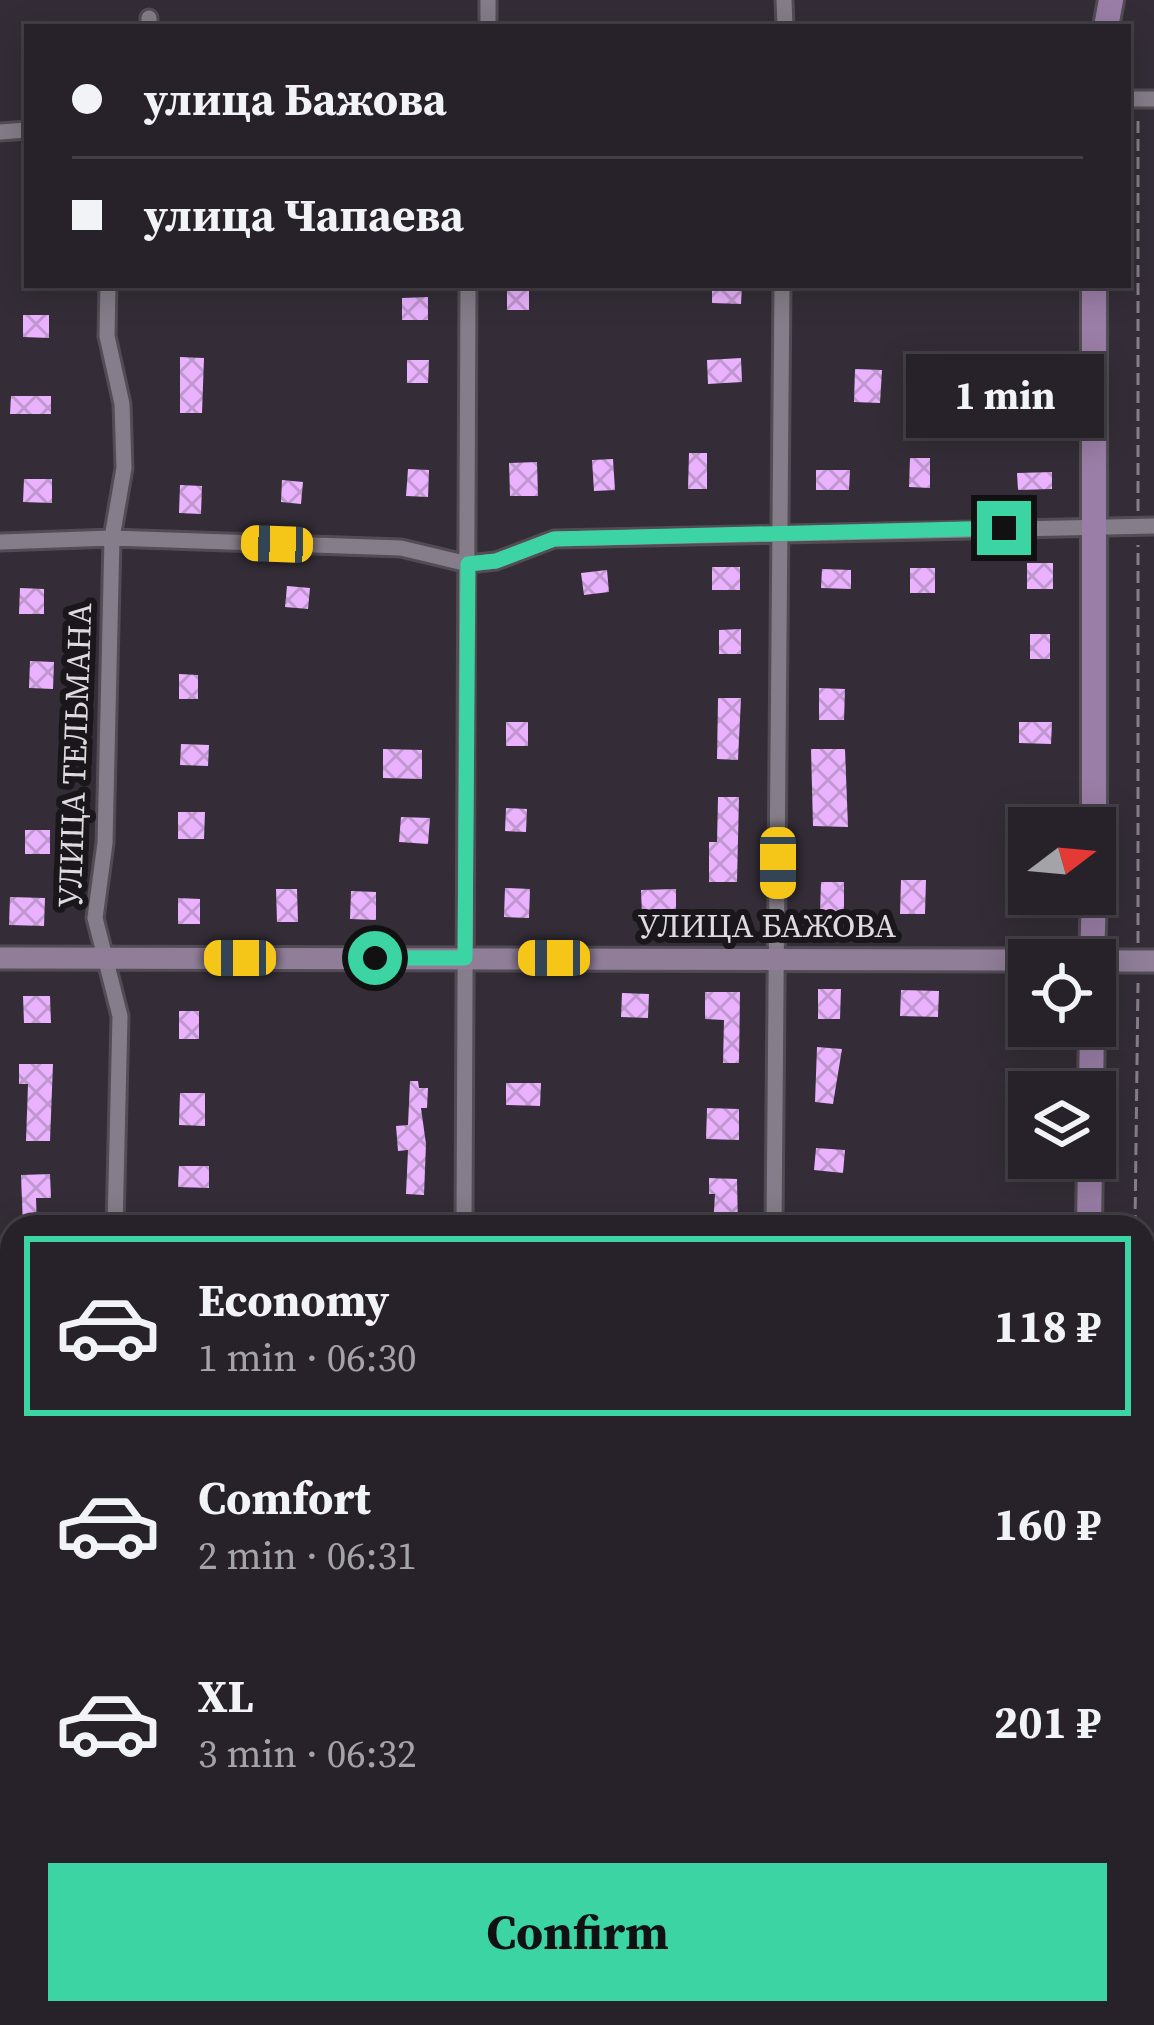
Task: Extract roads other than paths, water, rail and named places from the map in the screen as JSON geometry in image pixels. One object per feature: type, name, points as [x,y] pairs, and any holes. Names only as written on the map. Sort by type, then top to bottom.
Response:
[{"type":"main road","points":[[1094,288],[1094,807]]},
{"type":"main road","points":[[1089,1215],[1090,1179]]},
{"type":"street","name":"УЛИЦА ТЕЛЬМАНА","points":[[108,288],[107,336],[122,404],[124,468],[112,538],[106,843],[95,918],[120,1016],[115,1215]]},
{"type":"street","points":[[464,1215],[468,288]]},
{"type":"street","points":[[774,1215],[782,288]]},
{"type":"street","points":[[0,542],[112,538],[401,548],[468,564],[496,561],[554,539],[1146,526]]},
{"type":"street","name":"УЛИЦА БАЖОВА","points":[[0,958],[1008,960]]},
{"type":"street","points":[[1116,960],[1146,961]]}]
